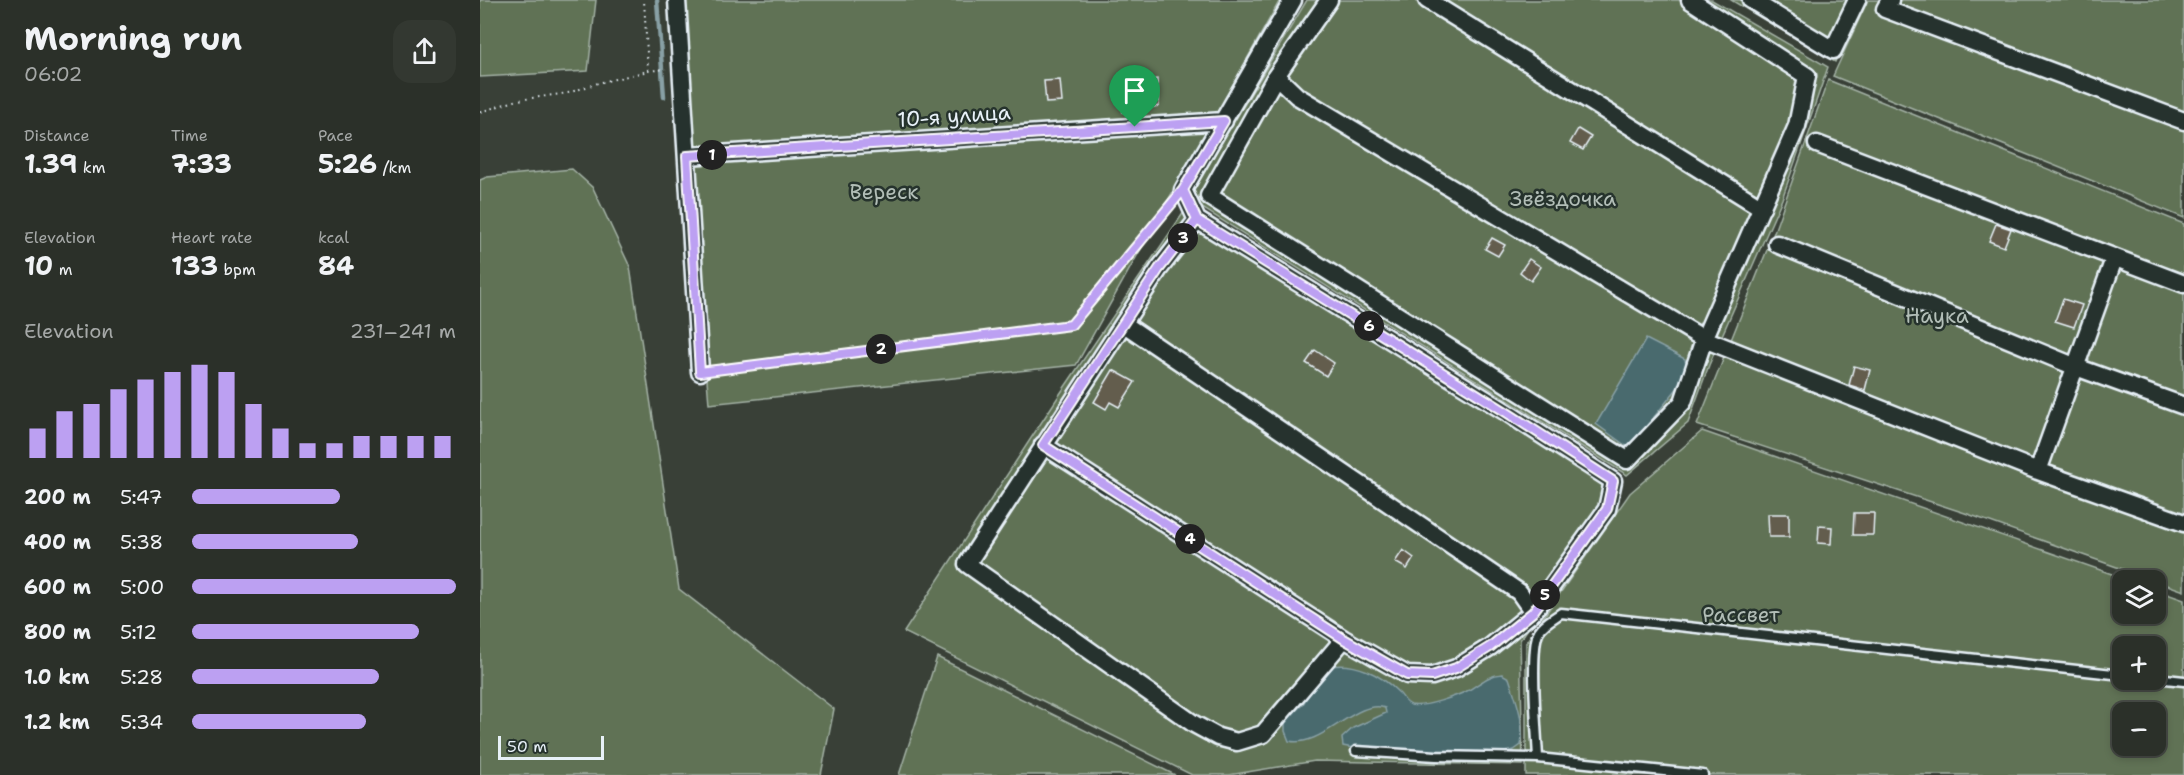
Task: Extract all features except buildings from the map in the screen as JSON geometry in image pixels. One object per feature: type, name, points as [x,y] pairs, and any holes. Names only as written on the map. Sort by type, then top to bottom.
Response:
[{"type":"street","points":[[677,0],[700,372]]},
{"type":"street","points":[[1043,445],[1344,639],[1407,675],[1432,676],[1456,668],[1490,647],[1533,612],[1607,509],[1613,481],[1197,220],[1183,190],[1293,0]]},
{"type":"street","points":[[1329,0],[1276,76],[1209,196],[1626,460],[1683,402],[1704,339],[1797,126],[1807,76],[1690,0]]},
{"type":"street","points":[[1427,0],[1762,208]]},
{"type":"street","points":[[1751,0],[1833,50],[1857,0]]},
{"type":"street","points":[[1890,0],[1885,9],[2184,121]]},
{"type":"street","points":[[1276,76],[1297,96],[1704,339],[2038,471],[2184,523]]},
{"type":"street","name":"10-я улица","points":[[687,156],[1224,121]]},
{"type":"street","points":[[1817,144],[2184,284]]},
{"type":"street","points":[[1197,220],[1159,269],[967,564],[1194,724],[1218,737],[1237,742],[1263,734],[1344,639]]},
{"type":"street","points":[[1777,244],[2076,366],[2184,406]]},
{"type":"street","points":[[2038,471],[2115,259]]},
{"type":"street","points":[[1124,324],[1519,592],[1533,612]]},
{"type":"lane","points":[[1538,758],[1534,650],[1539,631],[1561,613],[2112,674]]},
{"type":"lane","points":[[2166,679],[2184,681]]},
{"type":"lane","points":[[1356,751],[1436,756],[1538,758],[1703,775]]},
{"type":"path","points":[[480,112],[518,100],[568,93],[648,70],[644,0]]},
{"type":"path","points":[[700,372],[1071,325],[1183,190]]},
{"type":"green space","points":[[480,0],[596,0],[588,71],[480,77]]},
{"type":"green space","name":"Вереск","points":[[676,0],[1280,0],[1076,365],[709,404]]},
{"type":"green space","name":"Звёздочка","points":[[1307,0],[1712,0],[1828,67],[1782,199],[1709,365],[1688,423],[1627,475],[1188,199]]},
{"type":"green space","points":[[1731,0],[1862,0],[1835,62]]},
{"type":"green space","points":[[1868,0],[2184,0],[2184,218],[1833,76]]},
{"type":"green space","name":"Наука","points":[[1828,80],[2184,224],[2184,591],[2166,585],[2166,570],[2125,570],[1965,513],[1697,425],[1773,235]]},
{"type":"green space","points":[[572,169],[593,188],[630,267],[679,589],[834,709],[821,775],[480,775],[480,180],[487,177]]},
{"type":"green space","points":[[1186,209],[1619,483],[1614,507],[1520,640],[1523,765],[1315,761],[1229,775],[1192,775],[904,632],[1060,394]]},
{"type":"green space","name":"Рассвет","points":[[1702,431],[2112,574],[2112,624],[2166,624],[2166,594],[2184,600],[2184,775],[1526,775],[1526,642],[1630,493]]},
{"type":"green space","points":[[937,657],[1175,775],[899,775]]},
{"type":"water","points":[[1646,339],[1685,359],[1688,375],[1629,448],[1596,424]]},
{"type":"water","points":[[1331,666],[1349,666],[1367,671],[1391,686],[1411,705],[1432,703],[1457,695],[1489,678],[1502,674],[1509,678],[1517,703],[1522,728],[1521,745],[1514,750],[1499,753],[1343,746],[1342,738],[1353,728],[1386,713],[1385,708],[1374,707],[1362,710],[1314,738],[1289,741],[1285,731],[1285,721],[1303,704],[1322,673]]},
{"type":"waterway","points":[[657,0],[664,97]]},
{"type":"route","points":[[1135,127],[687,156],[700,372],[1071,325],[1183,190],[1197,220],[1159,269],[1043,445],[1344,639],[1407,675],[1432,676],[1456,668],[1490,647],[1533,612],[1607,509],[1613,481],[1197,220],[1183,190],[1224,121],[1135,127]]}]
